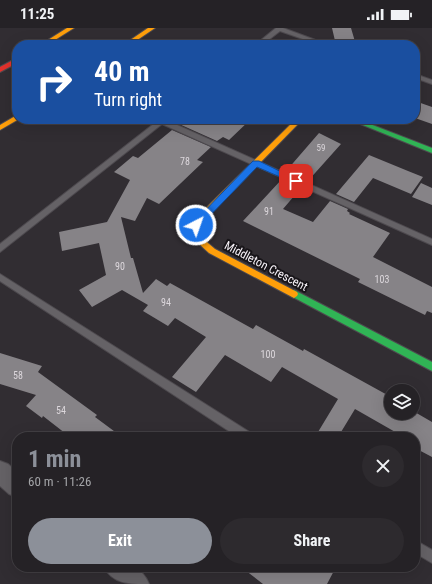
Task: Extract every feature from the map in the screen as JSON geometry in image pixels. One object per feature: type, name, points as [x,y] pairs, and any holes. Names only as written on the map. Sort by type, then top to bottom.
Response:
[{"type":"main road","points":[[51,40],[71,28]]},
{"type":"main road","points":[[134,40],[152,28]]},
{"type":"main road","points":[[0,70],[12,63]]},
{"type":"main road","points":[[0,128],[12,120]]},
{"type":"main road","name":"Middleton Crescent","points":[[295,124],[202,217],[190,232],[212,251],[432,367]]},
{"type":"main road","points":[[364,124],[432,151]]},
{"type":"street","points":[[0,472],[12,482]]},
{"type":"street","points":[[122,572],[137,584]]},
{"type":"lane","points":[[264,40],[279,28],[312,40]]},
{"type":"lane","points":[[420,78],[432,82]]},
{"type":"lane","points":[[0,249],[158,124]]},
{"type":"lane","points":[[172,124],[432,242]]},
{"type":"lane","points":[[0,277],[239,432]]},
{"type":"lane","points":[[420,549],[432,557]]},
{"type":"building","points":[[332,28],[351,28],[355,40],[335,40]]},
{"type":"building","points":[[420,103],[432,107],[432,124],[420,120]]},
{"type":"building","points":[[179,124],[246,124],[229,140],[223,137],[217,141]]},
{"type":"building","points":[[172,130],[211,147],[197,160],[203,162],[159,204],[147,198],[135,221],[121,217],[131,258],[133,258],[143,293],[156,279],[167,286],[170,283],[253,329],[256,325],[303,351],[304,349],[384,393],[384,420],[420,420],[420,415],[432,422],[432,457],[420,451],[420,432],[395,432],[355,409],[341,432],[318,432],[338,399],[282,367],[271,382],[225,355],[196,392],[172,377],[206,337],[175,318],[168,326],[143,311],[148,305],[122,290],[92,307],[79,290],[106,275],[99,243],[62,251],[59,232],[107,222],[130,180],[114,172],[133,156],[138,158]]},
{"type":"building","points":[[319,133],[341,144],[307,182],[288,173],[289,172],[287,170]]},
{"type":"building","points":[[369,155],[423,177],[411,194],[373,178],[354,202],[336,194]]},
{"type":"building","points":[[282,179],[301,188],[283,209],[313,222],[330,201],[348,209],[347,211],[350,213],[349,214],[390,233],[373,257],[432,287],[432,313],[427,311],[425,315],[358,282],[360,279],[243,221]]},
{"type":"building","points":[[421,183],[432,188],[432,205],[412,197]]},
{"type":"building","points":[[0,353],[42,366],[38,372],[97,415],[95,417],[115,432],[64,432],[43,416],[42,418],[26,406],[36,395],[0,384]]},
{"type":"building","points":[[247,572],[333,572],[327,584],[263,584]]},
{"type":"traffic: fast","points":[[364,124],[432,151]]},
{"type":"traffic: fast","points":[[294,294],[432,367]]},
{"type":"traffic: slow","points":[[51,40],[71,28]]},
{"type":"traffic: slow","points":[[134,40],[152,28]]},
{"type":"traffic: slow","points":[[0,128],[12,120]]},
{"type":"traffic: slow","points":[[294,294],[212,251],[190,232],[202,217],[295,124]]},
{"type":"traffic: jam","points":[[0,70],[12,63]]},
{"type":"route","points":[[196,225],[202,217],[256,163],[296,181]]}]
